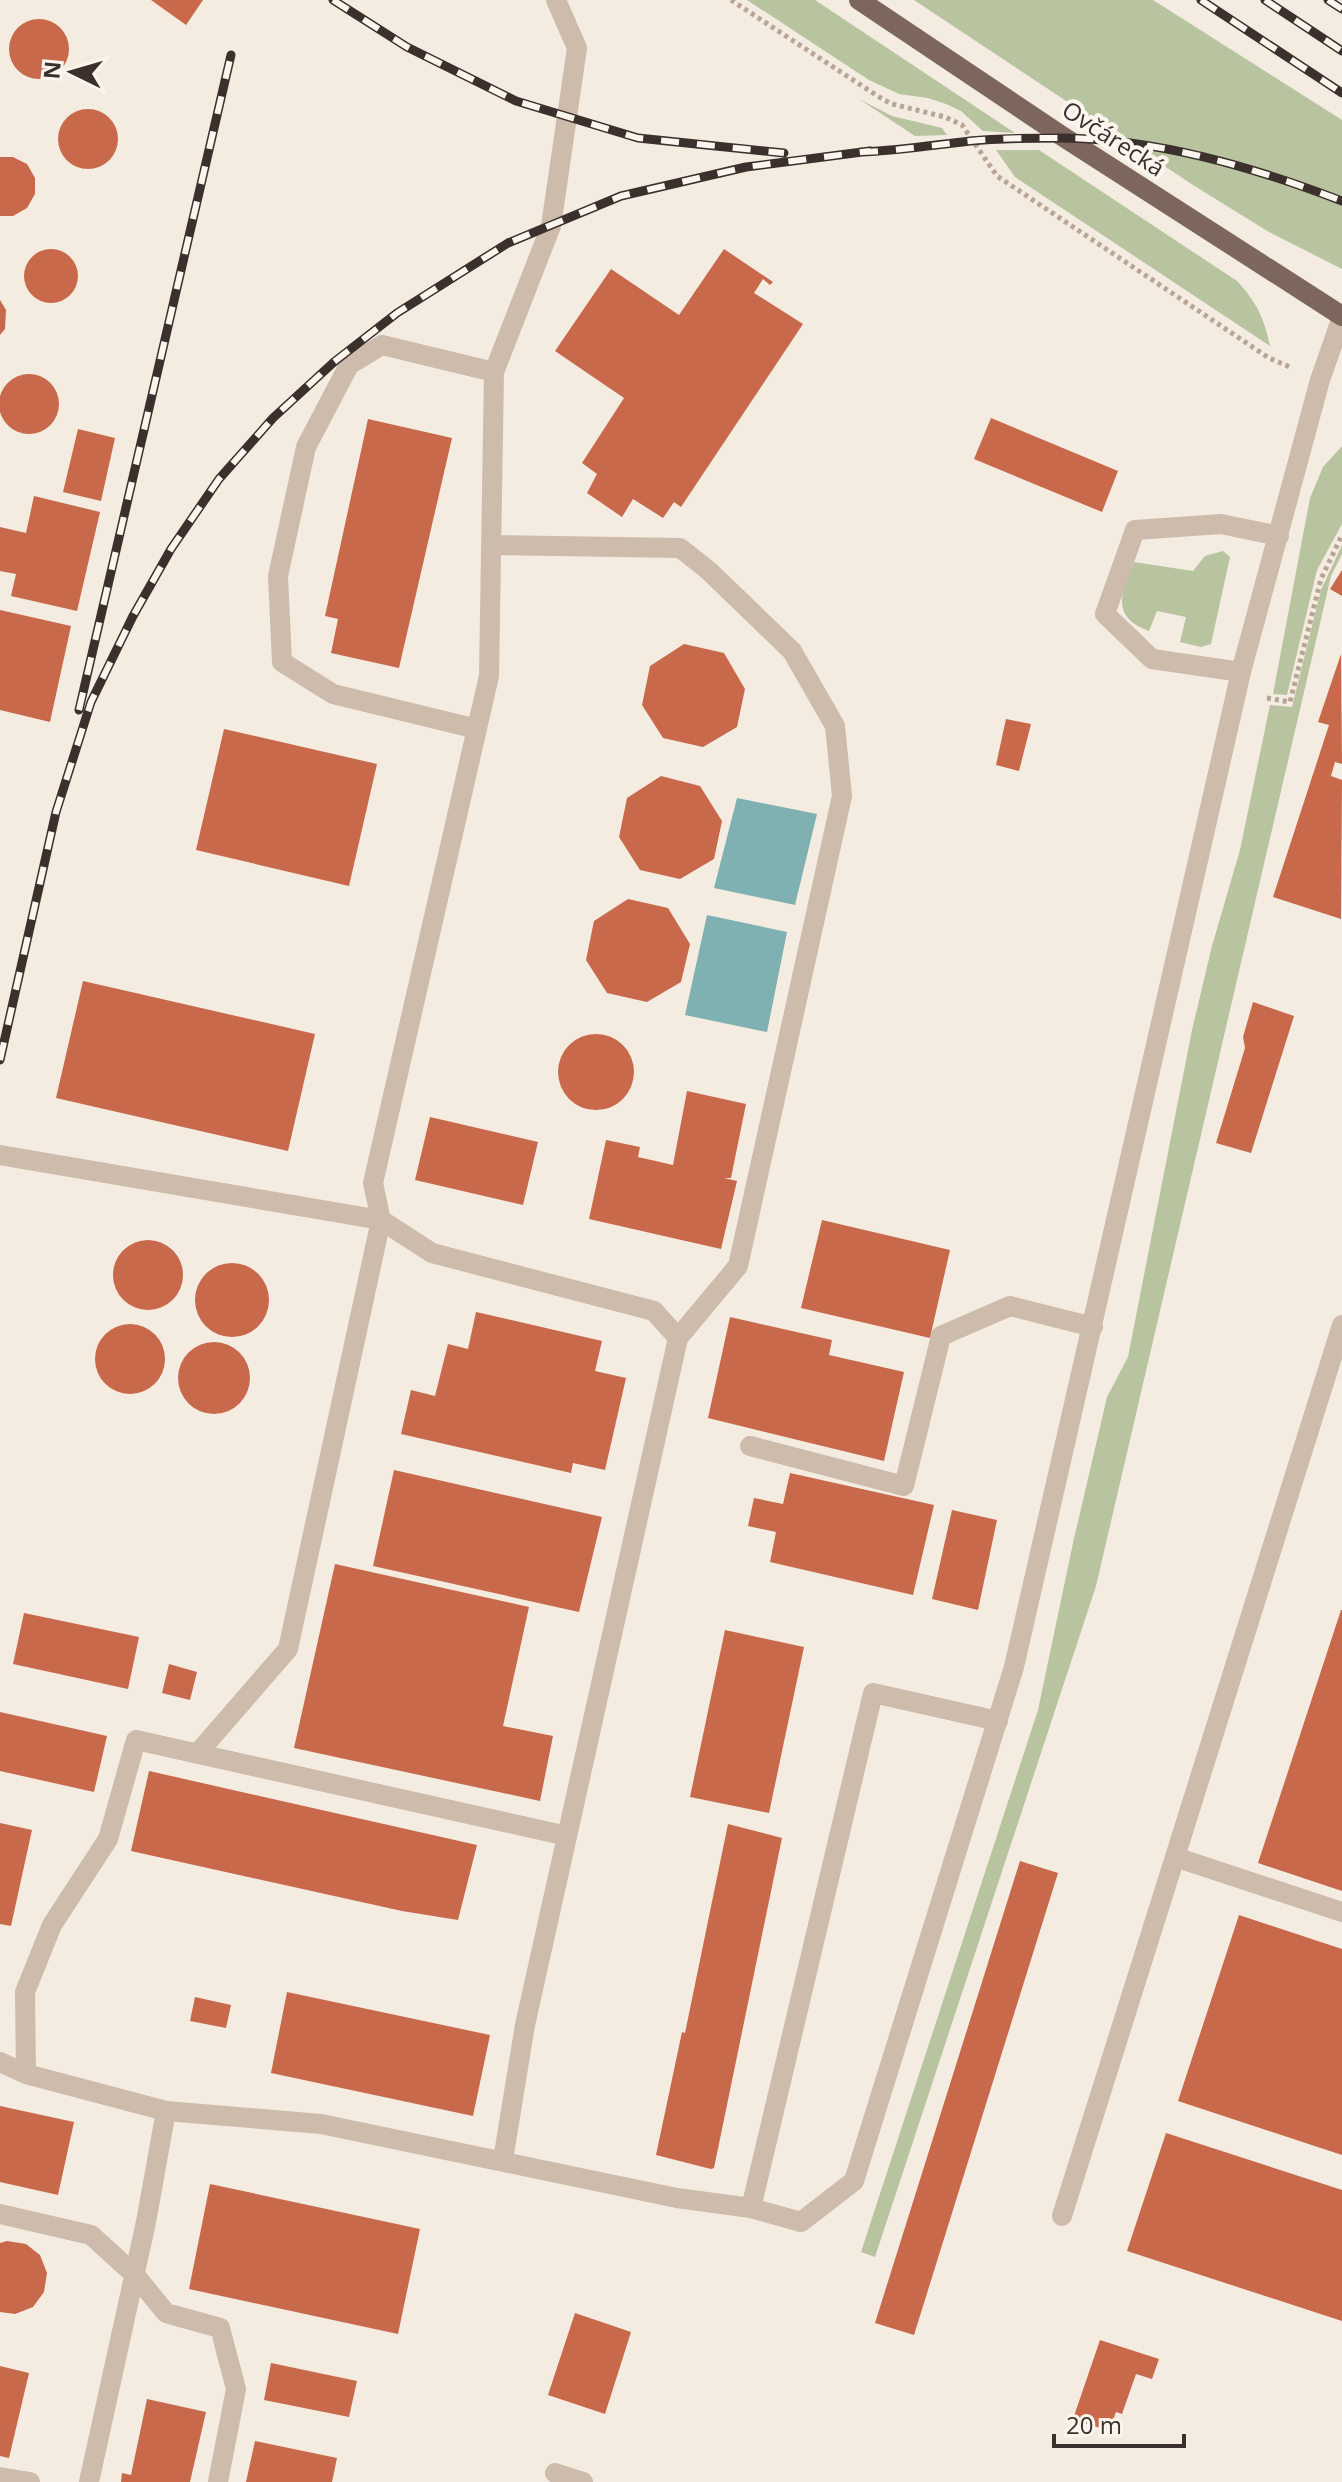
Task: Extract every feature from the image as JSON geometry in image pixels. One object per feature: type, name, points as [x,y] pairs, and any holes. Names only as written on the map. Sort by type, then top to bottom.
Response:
[{"type":"main road","name":"Ovčárecká","points":[[859,0],[1342,317]]},
{"type":"lane","points":[[197,1754],[288,1649],[381,1220],[373,1183],[489,676],[494,372],[551,226],[577,48],[556,0]]},
{"type":"lane","points":[[0,2062],[26,2074],[166,2111],[321,2124],[677,2198],[751,2208],[801,2222],[854,2181],[1014,1667],[1241,672],[1320,380],[1342,317]]},
{"type":"lane","points":[[477,729],[333,694],[282,662],[278,576],[306,447],[349,365],[382,345],[494,372]]},
{"type":"lane","points":[[1241,672],[1152,659],[1105,614],[1135,530],[1221,524],[1279,536]]},
{"type":"lane","points":[[491,545],[680,548],[708,570],[792,651],[835,726],[842,796],[738,1266],[678,1338],[525,2025],[503,2160]]},
{"type":"lane","points":[[0,1155],[381,1220],[432,1253],[654,1311],[678,1338]]},
{"type":"lane","points":[[750,1446],[904,1486],[941,1336],[1010,1306],[1093,1327]]},
{"type":"lane","points":[[1062,2216],[1342,1325]]},
{"type":"lane","points":[[751,2208],[873,1693],[998,1721]]},
{"type":"lane","points":[[26,2074],[25,1992],[52,1925],[108,1839],[136,1740],[567,1836]]},
{"type":"lane","points":[[1175,1857],[1342,1912]]},
{"type":"lane","points":[[89,2482],[135,2275],[166,2111]]},
{"type":"lane","points":[[0,2214],[91,2235],[135,2275],[166,2313],[220,2328],[236,2389],[218,2482]]},
{"type":"lane","points":[[555,2473],[583,2482]]},
{"type":"lane","points":[[0,2477],[30,2482]]},
{"type":"path","points":[[731,0],[879,97],[892,104],[945,117],[962,125],[997,176],[1269,358],[1320,380]]},
{"type":"path","points":[[1236,694],[1290,702],[1321,579],[1342,535]]},
{"type":"green space","points":[[747,0],[815,0],[1015,133],[983,131],[961,111],[946,104],[899,94],[869,80]]},
{"type":"green space","points":[[914,0],[1153,0],[1342,120],[1342,269],[1269,232],[1193,185]]},
{"type":"green space","points":[[859,99],[892,116],[942,128],[947,135],[915,136]]},
{"type":"green space","points":[[996,150],[1039,150],[1237,281],[1259,311],[1270,346],[1015,177]]},
{"type":"green space","points":[[1342,446],[1342,524],[1317,570],[1287,695],[1273,694],[1310,498],[1323,467]]},
{"type":"green space","points":[[1342,545],[1342,554],[1331,576],[1096,1586],[875,2257],[861,2252],[1038,1710],[1107,1397],[1128,1357],[1192,1030],[1240,850],[1270,705],[1292,707],[1321,590]]},
{"type":"green space","points":[[1223,551],[1230,557],[1211,644],[1201,647],[1180,642],[1186,617],[1157,611],[1149,631],[1128,619],[1122,602],[1125,583],[1134,562],[1193,571],[1205,556]]},
{"type":"water","points":[[737,798],[817,814],[795,905],[714,888]]},
{"type":"water","points":[[707,915],[787,932],[767,1032],[685,1015]]},
{"type":"building","points":[[151,0],[203,0],[186,25]]},
{"type":"building","points":[[39,19],[50,21],[60,28],[67,38],[67,60],[60,70],[50,77],[39,79],[28,77],[18,70],[11,60],[9,49],[11,38],[18,28],[28,21]]},
{"type":"building","points":[[88,109],[100,111],[109,118],[116,127],[116,151],[109,160],[100,167],[88,169],[76,167],[67,160],[60,151],[58,139],[60,127],[67,118],[76,111]]},
{"type":"building","points":[[0,157],[13,157],[27,164],[35,178],[35,194],[27,208],[13,216],[0,216]]},
{"type":"building","points":[[51,249],[70,257],[78,276],[70,295],[51,303],[32,295],[24,276],[32,257]]},
{"type":"building","points":[[724,249],[773,282],[770,285],[763,279],[754,293],[803,324],[681,507],[674,502],[663,518],[633,499],[622,517],[587,493],[597,474],[582,463],[624,398],[555,351],[611,269],[679,315]]},
{"type":"building","points":[[0,300],[6,310],[5,329],[0,335]]},
{"type":"building","points":[[29,374],[41,376],[50,383],[57,392],[57,416],[50,425],[41,432],[29,434],[17,432],[8,425],[1,416],[-1,404],[1,392],[8,383],[17,376]]},
{"type":"building","points":[[991,418],[1118,471],[1102,512],[974,459]]},
{"type":"building","points":[[368,419],[452,438],[399,668],[331,653],[338,619],[325,616]]},
{"type":"building","points":[[78,429],[115,438],[101,501],[63,492]]},
{"type":"building","points":[[34,496],[100,512],[77,611],[11,596],[16,574],[0,571],[0,527],[26,533]]},
{"type":"building","points":[[1342,570],[1342,596],[1330,589]]},
{"type":"building","points":[[0,610],[71,626],[50,722],[0,710]]},
{"type":"building","points":[[684,644],[724,653],[745,689],[737,727],[703,747],[663,738],[642,705],[650,666]]},
{"type":"building","points":[[1341,654],[1342,764],[1335,762],[1331,776],[1342,780],[1341,919],[1273,897],[1329,725],[1318,722]]},
{"type":"building","points":[[1006,719],[1031,724],[1019,771],[996,765]]},
{"type":"building","points":[[224,729],[377,764],[349,886],[196,850]]},
{"type":"building","points":[[661,776],[700,786],[722,821],[714,859],[680,879],[640,870],[619,837],[627,798]]},
{"type":"building","points":[[628,899],[668,908],[690,944],[681,982],[647,1002],[607,993],[586,960],[594,921]]},
{"type":"building","points":[[83,981],[315,1034],[288,1151],[56,1098]]},
{"type":"building","points":[[1253,1002],[1294,1016],[1251,1153],[1216,1143],[1245,1048],[1243,1037]]},
{"type":"building","points":[[596,1034],[610,1037],[623,1045],[631,1058],[634,1072],[631,1086],[623,1099],[610,1107],[596,1110],[582,1107],[569,1099],[561,1086],[558,1072],[561,1058],[569,1045],[582,1037]]},
{"type":"building","points":[[687,1091],[746,1104],[731,1178],[724,1178],[737,1181],[721,1249],[589,1219],[606,1140],[640,1147],[638,1157],[673,1165]]},
{"type":"building","points":[[430,1117],[538,1142],[523,1205],[415,1180]]},
{"type":"building","points":[[822,1220],[950,1250],[930,1338],[801,1308]]},
{"type":"building","points":[[148,1240],[167,1246],[177,1256],[183,1275],[177,1294],[167,1304],[148,1310],[129,1304],[119,1294],[113,1275],[119,1256],[129,1246]]},
{"type":"building","points":[[232,1263],[246,1266],[258,1274],[266,1286],[269,1300],[266,1314],[258,1326],[246,1334],[232,1337],[218,1334],[206,1326],[198,1314],[195,1300],[198,1286],[206,1274],[218,1266]]},
{"type":"building","points":[[476,1312],[602,1341],[595,1371],[626,1378],[605,1470],[573,1463],[571,1473],[401,1434],[411,1390],[435,1396],[448,1344],[468,1349]]},
{"type":"building","points":[[730,1317],[832,1340],[829,1355],[904,1372],[884,1461],[708,1418]]},
{"type":"building","points":[[130,1324],[155,1334],[165,1359],[155,1384],[130,1394],[105,1384],[95,1359],[105,1334]]},
{"type":"building","points":[[214,1342],[234,1348],[244,1358],[250,1378],[244,1398],[234,1408],[214,1414],[194,1408],[184,1398],[178,1378],[184,1358],[194,1348]]},
{"type":"building","points":[[394,1470],[602,1517],[579,1612],[373,1566]]},
{"type":"building","points":[[790,1473],[934,1505],[913,1595],[770,1562],[776,1532],[748,1526],[754,1498],[783,1504]]},
{"type":"building","points":[[952,1510],[997,1520],[978,1610],[932,1599]]},
{"type":"building","points":[[335,1564],[529,1607],[503,1726],[553,1736],[540,1801],[294,1748]]},
{"type":"building","points":[[1342,1610],[1342,1891],[1258,1863]]},
{"type":"building","points":[[24,1613],[139,1637],[128,1689],[13,1664]]},
{"type":"building","points":[[725,1630],[804,1647],[769,1813],[690,1797]]},
{"type":"building","points":[[169,1664],[197,1672],[190,1700],[162,1693]]},
{"type":"building","points":[[0,1712],[107,1736],[94,1792],[0,1771]]},
{"type":"building","points":[[149,1771],[477,1845],[458,1920],[402,1911],[131,1851]]},
{"type":"building","points":[[0,1823],[32,1830],[11,1926],[0,1924]]},
{"type":"building","points":[[728,1824],[782,1838],[714,2168],[711,2169],[656,2155],[682,2032],[685,2033]]},
{"type":"building","points":[[1020,1861],[1058,1873],[914,2335],[875,2323]]},
{"type":"building","points":[[1239,1915],[1342,1949],[1342,2155],[1178,2101]]},
{"type":"building","points":[[287,1992],[490,2035],[473,2116],[271,2073]]},
{"type":"building","points":[[195,1997],[231,2005],[226,2028],[190,2021]]},
{"type":"building","points":[[0,2106],[74,2122],[58,2195],[0,2182]]},
{"type":"building","points":[[1166,2133],[1342,2190],[1342,2321],[1127,2251]]},
{"type":"building","points":[[210,2184],[420,2229],[398,2334],[189,2289]]},
{"type":"building","points":[[0,2243],[26,2244],[40,2255],[47,2273],[44,2292],[33,2307],[15,2314],[0,2312]]},
{"type":"building","points":[[575,2313],[631,2332],[605,2414],[548,2395]]},
{"type":"building","points":[[1100,2340],[1159,2359],[1152,2379],[1136,2374],[1122,2414],[1116,2412],[1109,2431],[1073,2419]]},
{"type":"building","points":[[271,2363],[357,2381],[349,2417],[264,2400]]},
{"type":"building","points":[[0,2366],[29,2373],[9,2458],[0,2456]]},
{"type":"building","points":[[147,2399],[206,2412],[190,2482],[121,2482],[122,2473],[131,2475]]},
{"type":"building","points":[[255,2441],[337,2458],[332,2482],[246,2482]]},
{"type":"railway","points":[[333,0],[407,47],[516,101],[638,138],[784,153]]},
{"type":"railway","points":[[1201,0],[1342,93]]},
{"type":"railway","points":[[1265,0],[1342,51]]},
{"type":"railway","points":[[1328,0],[1342,9]]},
{"type":"railway","points":[[79,710],[231,55]]},
{"type":"railway","points":[[860,152],[993,139],[1062,138],[1134,143],[1240,166],[1342,201]]},
{"type":"railway","points":[[0,1060],[56,812],[91,702],[133,616],[171,549],[219,479],[273,418],[334,362],[397,313],[508,243],[621,196],[746,167],[870,151]]}]
